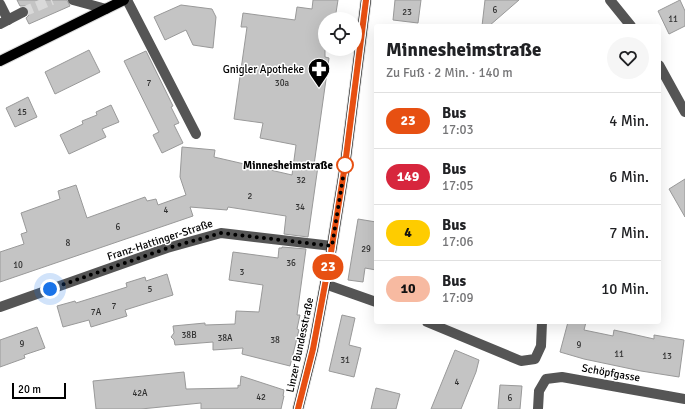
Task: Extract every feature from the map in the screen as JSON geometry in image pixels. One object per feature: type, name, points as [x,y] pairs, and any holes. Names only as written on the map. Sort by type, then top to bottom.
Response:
[{"type":"main road","points":[[0,61],[124,0]]},
{"type":"main road","name":"Linzer Bundesstraße","points":[[298,409],[313,349],[332,246],[345,165],[366,0]]},
{"type":"street","points":[[73,0],[106,9]]},
{"type":"street","points":[[127,0],[196,134]]},
{"type":"street","points":[[610,0],[628,24]]},
{"type":"street","points":[[0,4],[4,22],[23,12]]},
{"type":"street","points":[[661,69],[685,112]]},
{"type":"street","name":"Franz-Hattinger-Straße","points":[[0,307],[168,248],[221,233],[332,246]]},
{"type":"street","points":[[325,284],[374,301]]},
{"type":"street","points":[[432,324],[521,361],[535,359],[541,346],[542,324]]},
{"type":"street","name":"Schöpfgasse","points":[[538,409],[539,391],[546,379],[562,376],[685,398]]},
{"type":"building","points":[[17,0],[67,0],[70,6],[29,24],[26,18],[29,15],[29,9],[26,6],[20,6]]},
{"type":"building","points":[[313,0],[338,0],[336,12],[318,12],[318,56],[325,56],[329,58],[314,165],[318,166],[308,237],[284,234],[286,216],[228,207],[227,210],[190,207],[193,216],[0,282],[0,252],[24,244],[21,234],[27,232],[21,213],[60,199],[58,191],[76,185],[87,218],[145,197],[147,201],[156,199],[158,205],[186,195],[180,177],[182,147],[215,150],[214,157],[292,175],[296,145],[260,138],[263,123],[234,119],[247,27],[241,27],[243,13],[295,20],[297,7],[312,9]]},
{"type":"building","points":[[395,0],[421,0],[418,23],[393,20]]},
{"type":"building","points":[[485,0],[519,0],[491,24],[482,24]]},
{"type":"building","points":[[680,0],[685,11],[685,26],[669,34],[658,11]]},
{"type":"building","points":[[181,5],[212,9],[216,17],[213,48],[193,45],[186,30],[165,40],[154,17]]},
{"type":"building","points":[[89,50],[100,72],[55,94],[45,72]]},
{"type":"building","points":[[146,51],[173,106],[171,107],[179,123],[174,125],[183,143],[162,153],[153,135],[159,132],[124,61]]},
{"type":"building","points":[[28,97],[37,117],[15,127],[6,108]]},
{"type":"building","points":[[111,105],[119,122],[102,129],[106,137],[69,154],[60,135],[83,124],[82,121],[97,115],[96,112]]},
{"type":"building","points":[[685,179],[685,217],[669,189]]},
{"type":"building","points":[[358,219],[374,222],[374,270],[365,268],[363,282],[348,280]]},
{"type":"building","points":[[279,248],[306,249],[297,315],[300,315],[297,329],[299,330],[290,366],[242,354],[243,348],[213,350],[213,342],[175,345],[174,340],[171,337],[174,333],[173,326],[205,323],[205,325],[235,324],[236,311],[259,312],[263,285],[229,280],[233,252],[278,258]]},
{"type":"building","points":[[167,274],[173,295],[125,310],[127,316],[91,327],[89,320],[63,327],[57,306],[75,301],[76,303],[127,287],[126,283],[145,277],[146,281]]},
{"type":"building","points":[[342,315],[355,318],[349,345],[361,348],[354,377],[329,371]]},
{"type":"building","points":[[567,324],[586,324],[584,330],[613,336],[614,330],[654,339],[654,335],[684,340],[679,377],[641,371],[584,359],[560,352]]},
{"type":"building","points":[[37,327],[45,348],[24,355],[25,358],[0,367],[0,340]]},
{"type":"building","points":[[455,350],[479,360],[476,372],[461,409],[431,409]]},
{"type":"building","points":[[184,372],[186,389],[238,388],[238,385],[240,386],[241,376],[284,390],[281,409],[201,409],[201,403],[141,409],[96,409],[93,381]]},
{"type":"building","points":[[500,385],[522,386],[520,409],[498,409]]},
{"type":"building","points":[[376,388],[400,394],[396,409],[371,409]]},
{"type":"tunnel","points":[[23,12],[52,0]]},
{"type":"bus line","name":"23","points":[[298,409],[313,349],[331,252],[345,165],[366,0]]},
{"type":"place","name":"Gnigler Apotheke","points":[[319,88]]},
{"type":"place","name":"Minnesheimstraße","points":[[345,165]]},
{"type":"route","points":[[50,289],[168,248],[221,233],[332,246],[345,165]]}]
